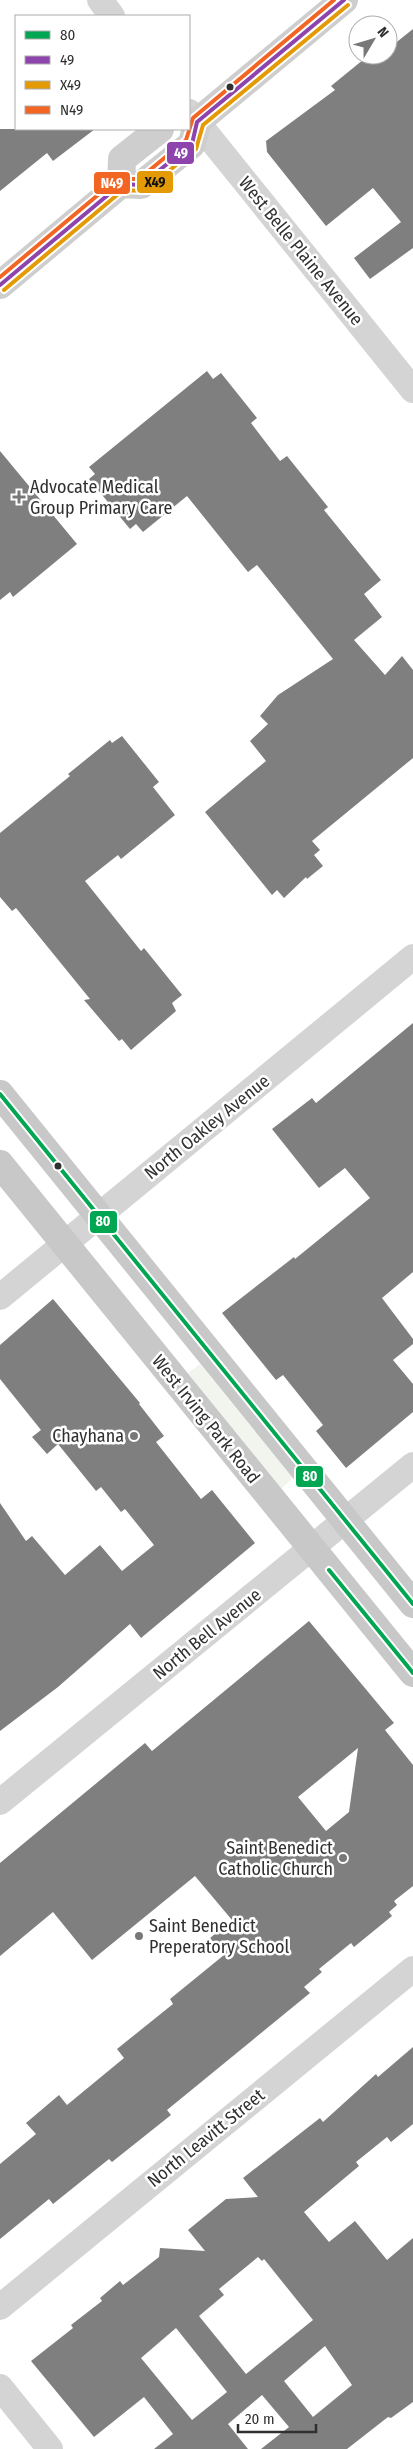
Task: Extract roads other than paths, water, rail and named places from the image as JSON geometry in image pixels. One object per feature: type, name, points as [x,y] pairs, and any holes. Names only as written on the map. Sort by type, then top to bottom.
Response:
[{"type":"main road","points":[[0,285],[121,184],[140,185],[192,144],[191,118],[344,0]]},
{"type":"main road","points":[[121,184],[122,159],[159,130]]},
{"type":"main road","points":[[0,1094],[413,1604]]},
{"type":"main road","name":"West Irving Park Road","points":[[0,1164],[413,1673]]},
{"type":"street","points":[[100,0],[111,15]]},
{"type":"street","name":"West Belle Plaine Avenue","points":[[191,118],[413,390]]},
{"type":"street","name":"North Oakley Avenue","points":[[0,1297],[413,957]]},
{"type":"street","name":"North Bell Avenue","points":[[0,1802],[413,1465]]},
{"type":"street","name":"North Leavitt Street","points":[[0,2307],[413,1969]]},
{"type":"street","points":[[0,2387],[50,2449]]},
{"type":"place","name":"Advocate Medical Group Primary Care","points":[[19,497]]},
{"type":"place","name":"Chayhana","points":[[134,1436]]},
{"type":"place","name":"Saint Benedict Catholic Church","points":[[343,1858]]},
{"type":"place","name":"Saint Benedict Preperatory School","points":[[139,1936]]}]
